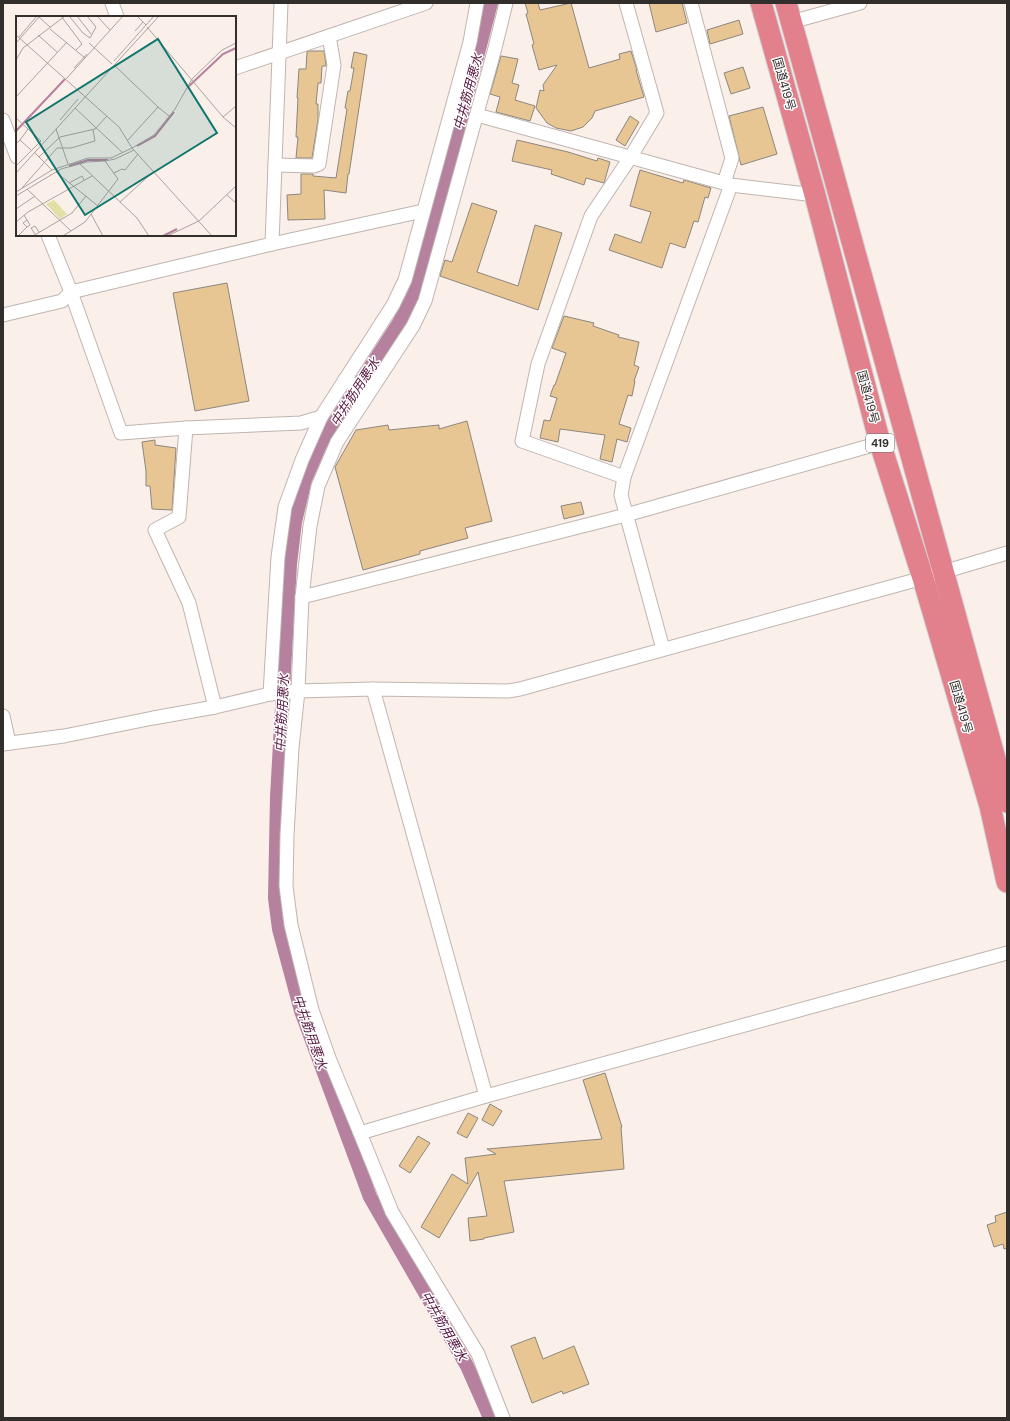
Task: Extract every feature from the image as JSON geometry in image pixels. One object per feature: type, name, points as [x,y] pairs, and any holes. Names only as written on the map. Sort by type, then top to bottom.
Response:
[{"type":"highway","name":"国道419号","points":[[761,3],[815,195],[880,443],[923,578],[990,806],[1007,882]]},
{"type":"highway","name":"国道419号","points":[[789,13],[1007,802]]},
{"type":"street","points":[[112,3],[117,16]]},
{"type":"street","points":[[272,244],[281,3]]},
{"type":"street","points":[[236,68],[426,3]]},
{"type":"street","points":[[270,694],[278,557],[285,507],[302,460],[321,417],[393,305],[405,280],[470,42],[477,3]]},
{"type":"street","points":[[502,1418],[478,1354],[392,1212],[329,1058],[312,1010],[291,924],[286,886],[287,835],[292,748],[298,691],[302,597],[310,526],[318,486],[337,442],[413,326],[425,302],[496,48],[506,3]]},
{"type":"street","points":[[624,477],[522,441],[538,364],[591,216],[658,113],[626,3]]},
{"type":"street","points":[[663,649],[620,495],[624,477],[727,184],[732,158],[691,3]]},
{"type":"street","points":[[789,13],[860,3]]},
{"type":"street","points":[[275,164],[314,166],[319,164],[334,65],[329,36]]},
{"type":"street","points":[[477,115],[727,184],[815,195]]},
{"type":"street","points":[[3,120],[16,150]]},
{"type":"street","points":[[3,315],[62,301],[71,292],[272,244],[423,211]]},
{"type":"street","points":[[48,236],[71,292],[121,433],[186,428],[301,423],[321,417]]},
{"type":"street","points":[[345,379],[368,394]]},
{"type":"street","points":[[186,428],[179,517],[155,530],[189,603],[215,707]]},
{"type":"street","points":[[302,597],[626,515],[880,443]]},
{"type":"street","points":[[3,716],[6,743],[64,736],[215,707],[270,694],[298,691],[373,689],[508,691],[520,689],[923,578],[1007,553]]},
{"type":"street","points":[[373,689],[486,1096]]},
{"type":"street","points":[[360,1133],[486,1096],[1007,953]]},
{"type":"building","points":[[525,3],[538,3],[540,10],[571,3],[589,68],[620,59],[619,54],[631,51],[644,97],[595,111],[592,118],[583,127],[571,131],[556,128],[547,123],[536,108],[540,90],[544,91],[543,85],[557,65],[539,70],[532,45],[534,44],[526,14],[528,13]]},
{"type":"building","points":[[649,3],[682,3],[687,23],[656,32]]},
{"type":"building","points":[[739,20],[743,34],[710,44],[707,30]]},
{"type":"building","points":[[324,51],[326,66],[322,66],[321,83],[318,83],[316,104],[318,104],[318,120],[312,158],[296,158],[298,137],[296,137],[299,69],[306,69],[307,52]]},
{"type":"building","points":[[354,52],[367,55],[346,193],[324,190],[325,219],[288,220],[287,195],[301,194],[301,174],[313,174],[313,176],[336,178],[347,109],[345,108],[354,68],[351,68]]},
{"type":"building","points":[[501,56],[518,59],[512,83],[519,85],[515,100],[535,106],[530,121],[496,112],[500,97],[490,94]]},
{"type":"building","points":[[743,67],[750,88],[731,94],[724,73]]},
{"type":"building","points":[[763,107],[777,154],[741,165],[729,116]]},
{"type":"building","points":[[630,116],[639,122],[625,146],[616,140]]},
{"type":"building","points":[[517,140],[568,152],[597,161],[598,158],[610,162],[604,183],[586,178],[584,185],[551,174],[552,170],[512,161]]},
{"type":"building","points":[[640,170],[683,183],[684,180],[711,188],[708,198],[705,197],[698,222],[694,221],[685,248],[670,243],[662,268],[609,250],[615,234],[641,243],[651,212],[630,206]]},
{"type":"building","points":[[472,203],[497,211],[477,272],[518,286],[535,225],[562,233],[538,310],[440,276],[445,260],[452,262]]},
{"type":"building","points":[[227,283],[249,401],[195,411],[173,293]]},
{"type":"building","points":[[564,316],[594,323],[593,326],[619,335],[618,337],[639,342],[634,365],[639,367],[634,381],[632,396],[628,395],[619,424],[631,428],[627,442],[617,439],[612,462],[600,459],[605,435],[560,429],[558,442],[540,438],[544,420],[550,421],[557,398],[550,396],[566,353],[552,348]]},
{"type":"building","points":[[467,421],[492,521],[465,528],[468,538],[420,551],[420,554],[363,570],[335,467],[356,430],[388,425],[389,430],[439,425],[439,429]]},
{"type":"building","points":[[155,440],[155,445],[176,448],[172,510],[152,509],[150,486],[146,486],[146,471],[142,442]]},
{"type":"building","points":[[581,502],[584,514],[564,519],[561,506]]},
{"type":"building","points":[[605,1073],[622,1127],[624,1169],[504,1181],[514,1232],[470,1241],[468,1218],[487,1216],[478,1172],[439,1238],[421,1227],[452,1174],[468,1184],[465,1158],[496,1154],[487,1149],[602,1139],[583,1080]]},
{"type":"building","points":[[490,1104],[502,1111],[493,1126],[482,1120]]},
{"type":"building","points":[[468,1113],[478,1118],[467,1138],[457,1133]]},
{"type":"building","points":[[418,1136],[430,1143],[410,1173],[399,1166]]},
{"type":"building","points":[[1007,1212],[1007,1248],[1004,1249],[1003,1244],[994,1247],[987,1225],[996,1222],[995,1216]]},
{"type":"building","points":[[535,1337],[543,1359],[574,1346],[589,1384],[563,1394],[562,1391],[532,1403],[511,1346]]},
{"type":"waterway","name":"中井筋用悪水","points":[[490,1418],[467,1366],[370,1197],[301,1011],[279,929],[275,898],[277,797],[290,564],[295,522],[305,480],[320,445],[399,323],[415,292],[491,3]]}]
